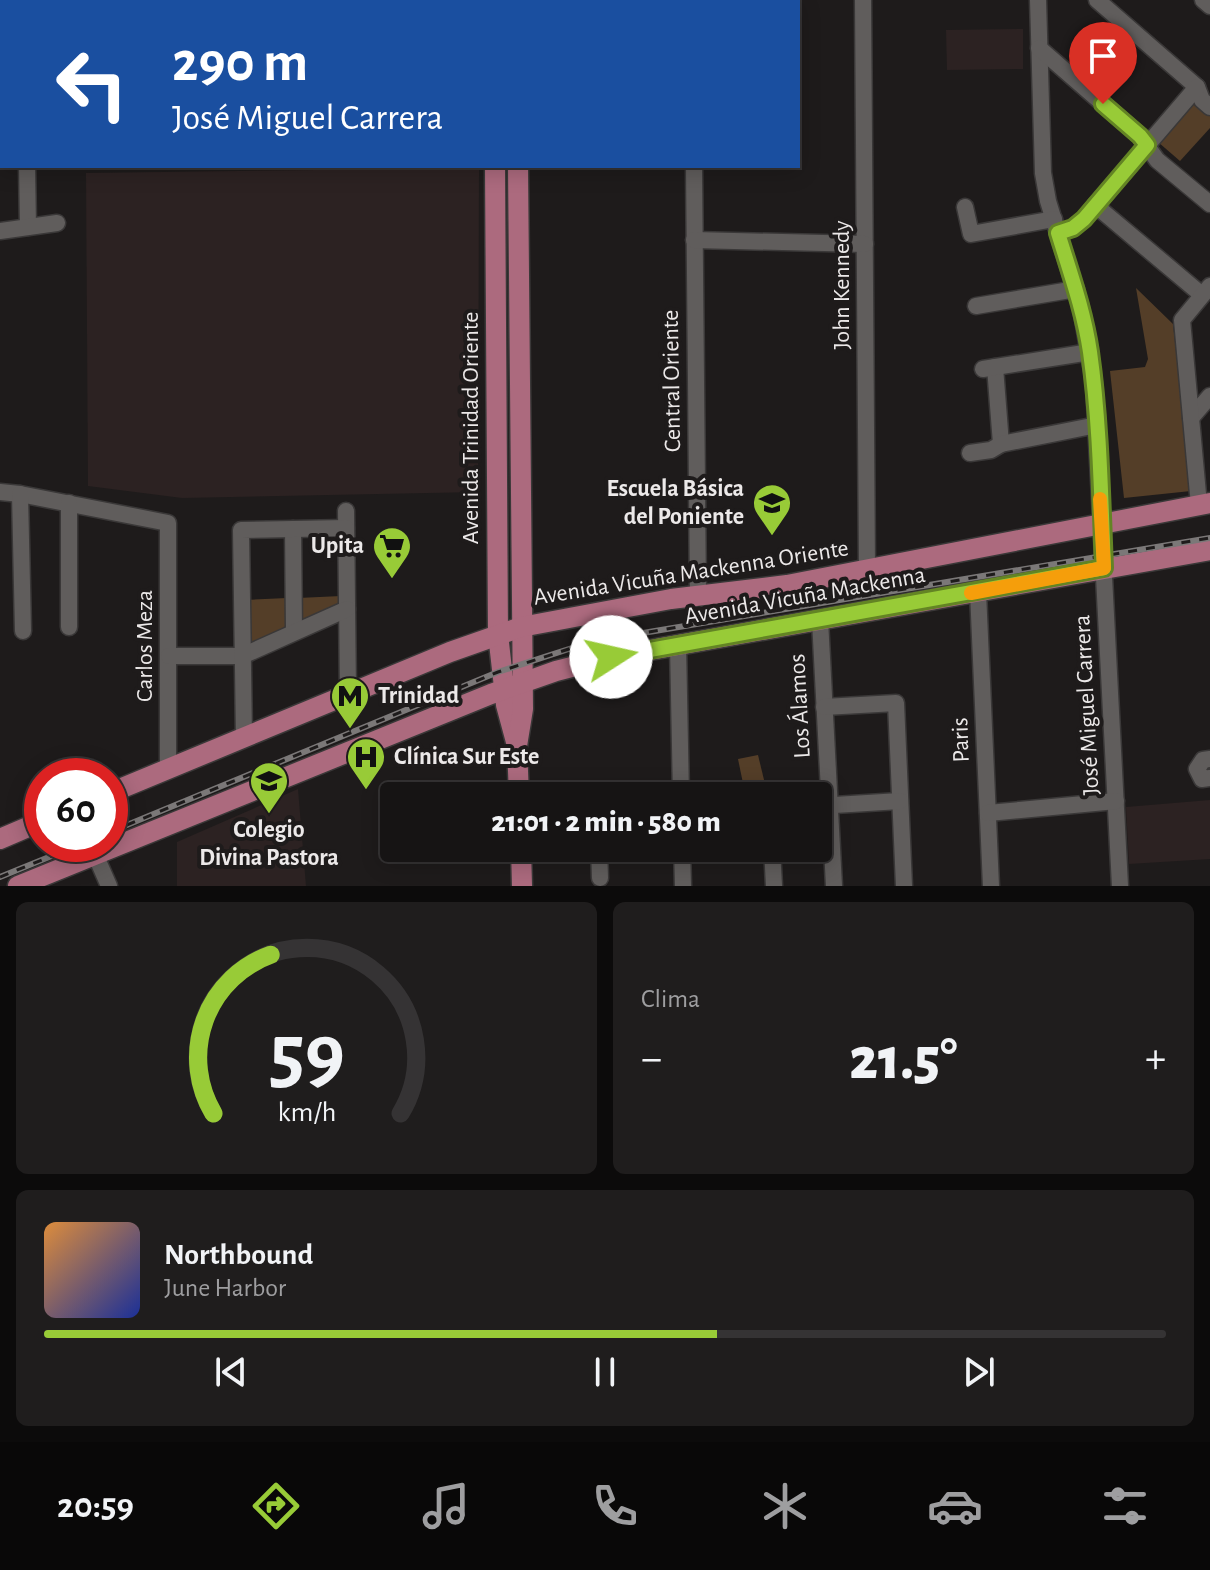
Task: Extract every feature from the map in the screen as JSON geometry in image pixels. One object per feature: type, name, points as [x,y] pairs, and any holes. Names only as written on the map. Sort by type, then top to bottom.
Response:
[{"type":"main road","name":"Avenida Trinidad Oriente","points":[[495,168],[498,634],[513,685]]},
{"type":"main road","name":"Avenida Trinidad Oriente","points":[[513,685],[521,627],[518,168]]},
{"type":"main road","name":"Avenida Vicuña Mackenna Oriente","points":[[128,786],[348,694],[521,627],[608,609],[787,585],[1205,504]]},
{"type":"main road","name":"Avenida Vicuña Mackenna","points":[[128,841],[513,685],[585,663],[1210,550]]},
{"type":"main road","points":[[513,685],[523,720],[517,746],[518,782]]},
{"type":"main road","points":[[1,835],[24,827]]},
{"type":"main road","name":"Avenida Vicuña Mackenna","points":[[18,886],[76,862]]},
{"type":"main road","points":[[521,862],[522,886]]},
{"type":"street","name":"John Kennedy","points":[[863,0],[867,570]]},
{"type":"street","name":"José Miguel Carrera","points":[[1038,0],[1041,157],[1045,186],[1076,289],[1090,352],[1097,425],[1120,886]]},
{"type":"street","points":[[1097,0],[1197,87],[1202,100],[1210,107]]},
{"type":"street","points":[[1203,0],[1210,6]]},
{"type":"street","points":[[1039,48],[1140,136],[1157,160],[1210,204]]},
{"type":"street","points":[[965,207],[971,234],[1056,226],[1073,228],[1197,87]]},
{"type":"street","points":[[27,168],[28,227]]},
{"type":"street","name":"Central Oriente","points":[[694,168],[698,595]]},
{"type":"street","points":[[1095,205],[1206,290],[1182,320],[1191,418],[1205,504]]},
{"type":"street","points":[[0,231],[57,223]]},
{"type":"street","points":[[694,240],[865,244]]},
{"type":"street","points":[[976,306],[1076,289]]},
{"type":"street","points":[[1001,444],[989,368],[1090,352]]},
{"type":"street","points":[[1191,418],[1210,396]]},
{"type":"street","points":[[970,453],[1097,425]]},
{"type":"street","points":[[0,492],[69,503],[69,627]]},
{"type":"street","points":[[20,494],[23,631]]},
{"type":"street","name":"Carlos Meza","points":[[69,503],[168,523],[168,769]]},
{"type":"street","points":[[244,738],[241,530],[293,529],[346,519],[348,694]]},
{"type":"street","points":[[293,529],[294,632]]},
{"type":"street","name":"Paris","points":[[978,592],[991,886]]},
{"type":"street","points":[[169,656],[242,656],[347,609]]},
{"type":"street","name":"Los Álamos","points":[[820,620],[824,782]]},
{"type":"street","points":[[678,645],[681,782]]},
{"type":"street","points":[[824,707],[896,703],[904,886]]},
{"type":"street","points":[[1210,759],[1203,760],[1197,769],[1202,779],[1210,778]]},
{"type":"street","points":[[832,805],[900,801]]},
{"type":"street","points":[[988,813],[1116,801]]},
{"type":"street","points":[[98,862],[109,886]]},
{"type":"street","points":[[599,862],[600,878]]},
{"type":"street","points":[[682,862],[683,886]]},
{"type":"street","points":[[773,862],[774,886]]},
{"type":"street","name":"Los Álamos","points":[[831,862],[834,886]]},
{"type":"shaded area","points":[[1023,29],[1023,69],[947,70],[946,30]]},
{"type":"shaded area","points":[[1196,100],[1210,112],[1210,128],[1180,161],[1158,142]]},
{"type":"shaded area","points":[[479,168],[478,492],[182,498],[88,486],[86,173]]},
{"type":"shaded area","points":[[1136,288],[1173,324],[1191,491],[1124,498],[1110,371],[1145,367],[1148,359]]},
{"type":"shaded area","points":[[341,596],[342,612],[300,630],[298,598]]},
{"type":"shaded area","points":[[287,598],[289,634],[248,651],[246,600]]},
{"type":"shaded area","points":[[758,755],[765,782],[743,782],[738,759]]},
{"type":"shaded area","name":"Colegio Divina Pastora","points":[[298,789],[306,886],[177,886],[177,842]]},
{"type":"shaded area","points":[[1210,800],[1210,859],[1129,864],[1126,807]]},
{"type":"railway","points":[[128,825],[498,672],[572,648],[625,636],[1210,538]]},
{"type":"railway","points":[[0,877],[37,862]]},
{"type":"slow traffic","points":[[971,593],[1104,568],[1100,499]]},
{"type":"place","name":"Escuela Básica del Poniente","points":[[772,537]]},
{"type":"place","name":"Upita","points":[[392,580]]},
{"type":"place","name":"Trinidad","points":[[350,730]]},
{"type":"place","name":"Clínica Sur Este","points":[[366,791]]},
{"type":"place","name":"Colegio Divina Pastora","points":[[269,815]]},
{"type":"route","points":[[611,657],[1104,568],[1090,352],[1081,308],[1058,233],[1073,228],[1084,219],[1147,145],[1103,104]]}]
